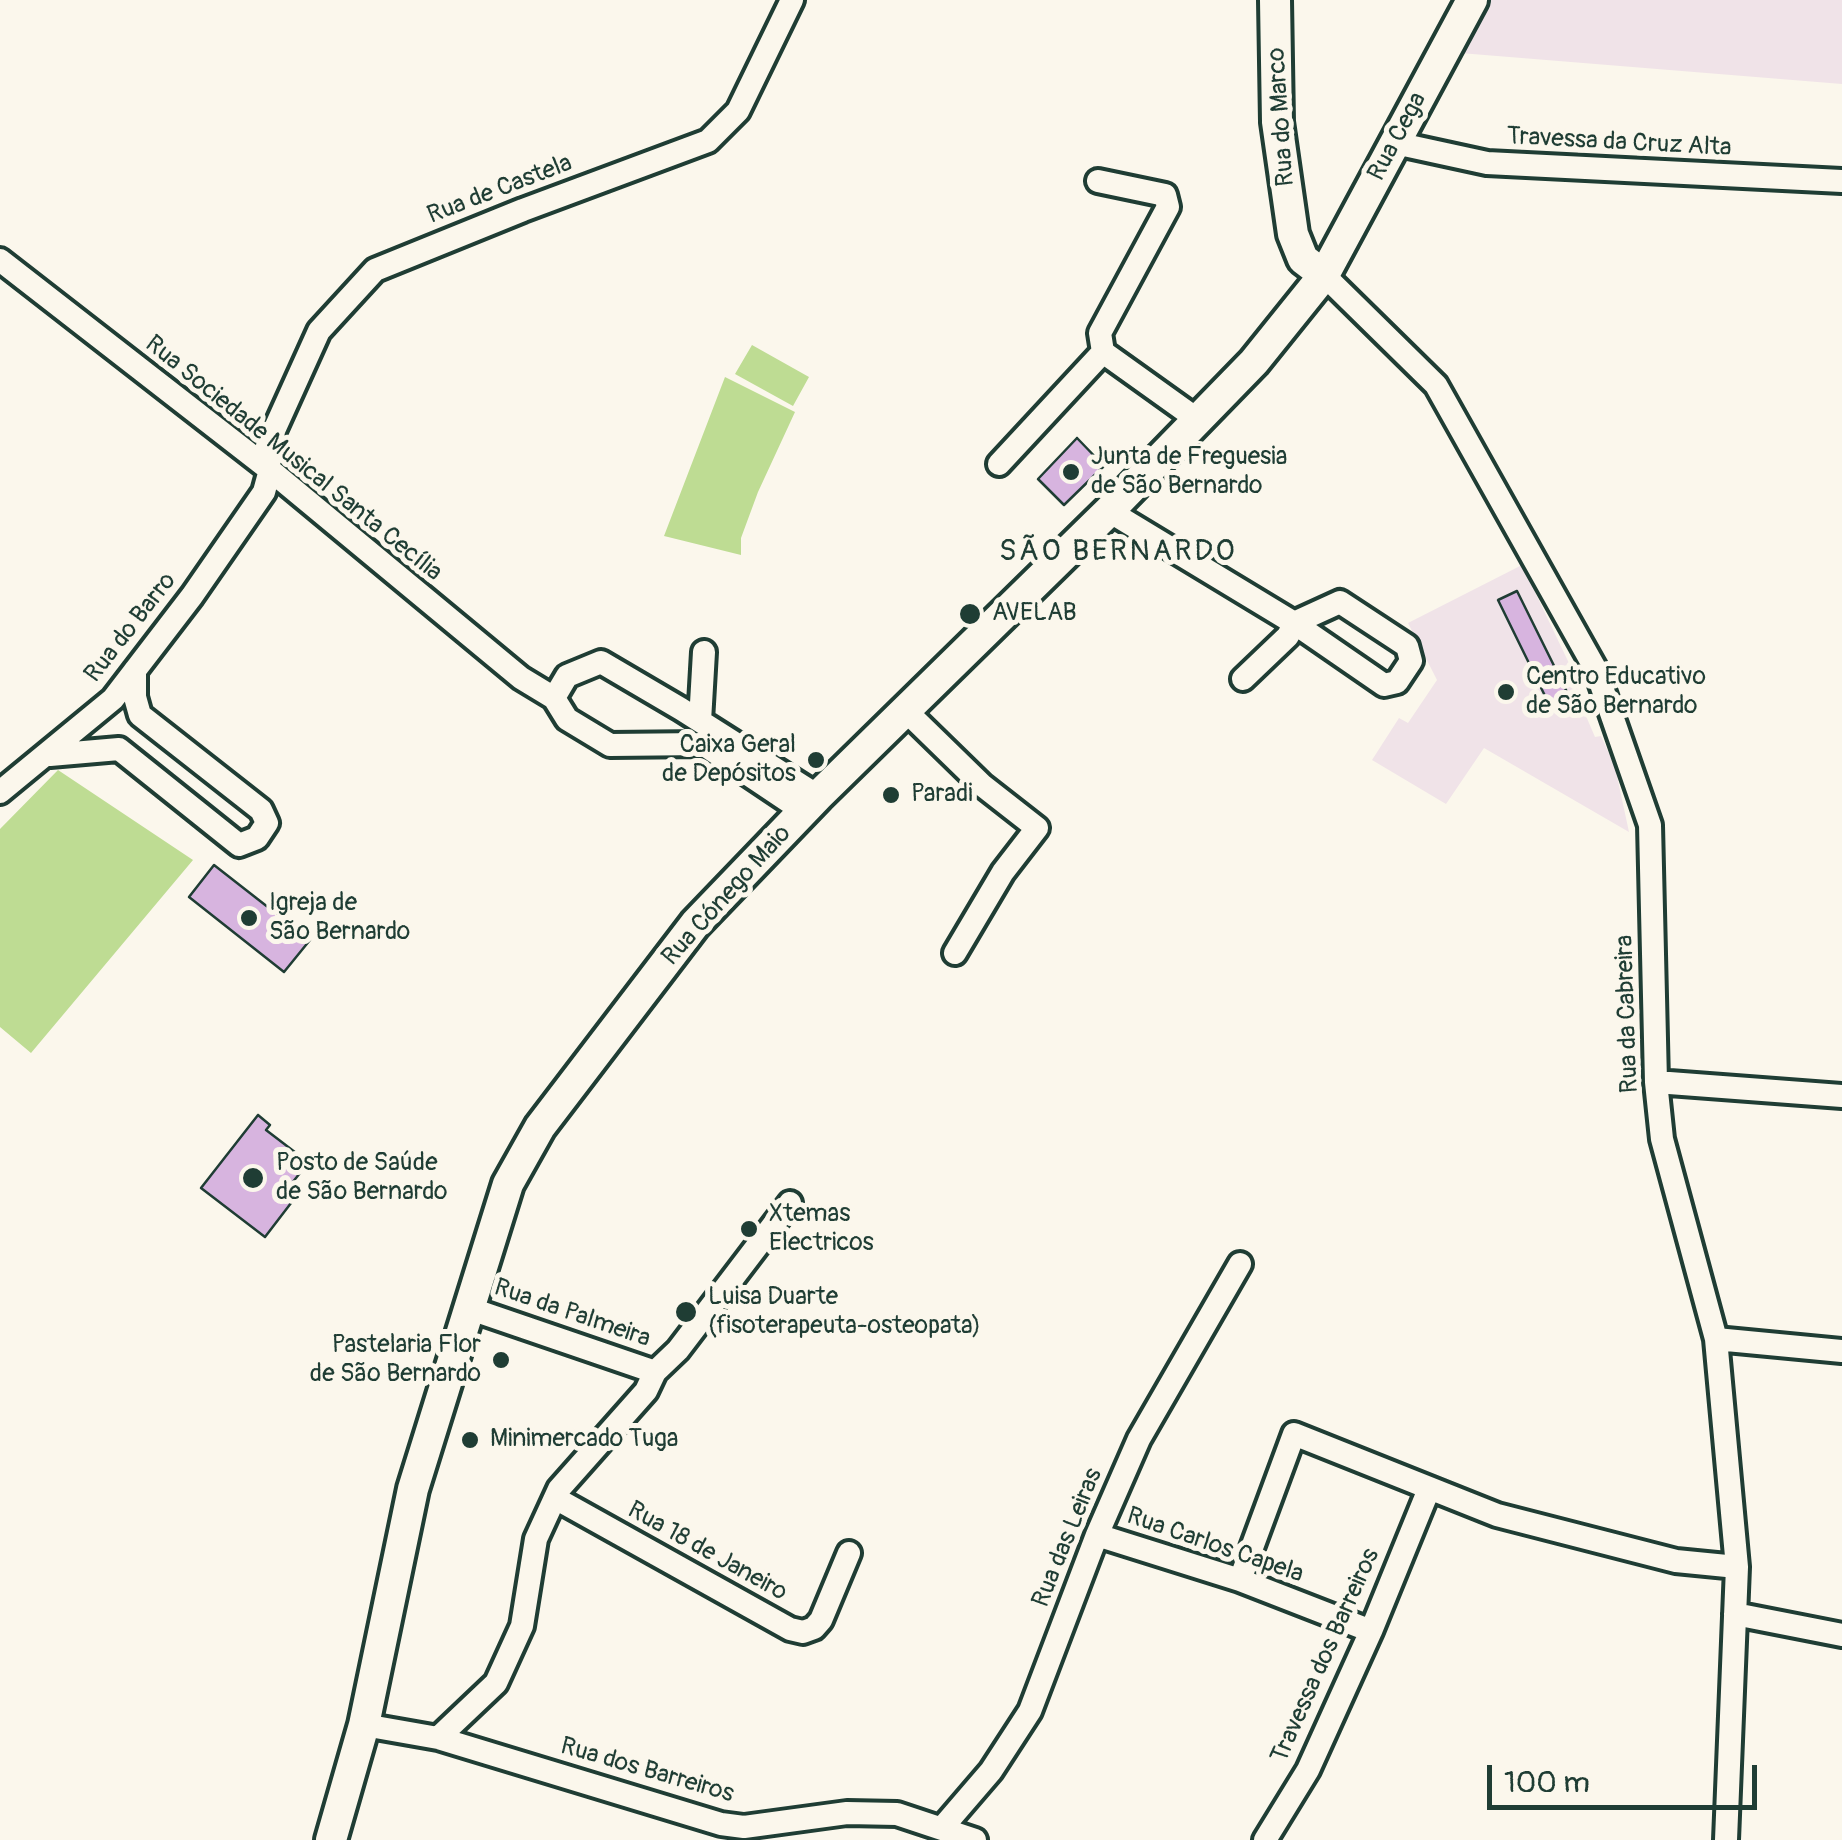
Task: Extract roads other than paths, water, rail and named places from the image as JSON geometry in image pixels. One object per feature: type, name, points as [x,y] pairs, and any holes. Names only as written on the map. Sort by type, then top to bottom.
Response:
[{"type":"main road","name":"Rua do Marco","points":[[1275,0],[1277,122],[1293,234],[1287,317]]},
{"type":"main road","name":"Rua Cega","points":[[1324,275],[1472,0]]},
{"type":"main road","points":[[1293,234],[1303,258],[1324,275]]},
{"type":"main road","name":"Rua Cónego Maio","points":[[331,1840],[364,1724],[414,1489],[508,1184],[540,1126],[695,924],[810,804],[1198,420],[1254,362],[1324,275]]},
{"type":"street","name":"Rua de Castela","points":[[270,470],[266,446],[320,331],[375,270],[708,141],[738,111],[792,0]]},
{"type":"street","name":"Travessa da Cruz Alta","points":[[1395,142],[1486,164],[1842,181]]},
{"type":"street","points":[[1098,182],[1164,195],[1168,207],[1100,333],[1102,352],[1198,420]]},
{"type":"street","name":"Rua Sociedade Musical Santa Cecília","points":[[0,260],[270,470],[521,678],[554,698],[567,719],[610,745],[703,744],[810,804]]},
{"type":"street","name":"Rua da Cabreira","points":[[1324,275],[1436,385],[1596,670],[1650,825],[1656,1082],[1662,1139],[1716,1339],[1737,1567],[1726,1840]]},
{"type":"street","points":[[998,464],[1102,352]]},
{"type":"street","name":"Rua do Barro","points":[[0,792],[113,699],[192,596],[264,492],[270,470]]},
{"type":"street","points":[[1109,510],[1294,623],[1384,685],[1397,682],[1411,661],[1407,646],[1340,602],[1294,623],[1288,636],[1243,679]]},
{"type":"street","points":[[691,714],[696,653]]},
{"type":"street","points":[[554,698],[567,676],[601,662],[691,714],[810,804]]},
{"type":"street","points":[[47,756],[119,749],[239,845],[257,838],[266,824],[261,810],[140,715],[134,697],[135,670]]},
{"type":"street","points":[[906,710],[982,785],[1037,828],[1003,872],[956,953]]},
{"type":"street","points":[[1656,1082],[1842,1096]]},
{"type":"street","points":[[438,1738],[496,1682],[522,1626],[536,1540],[559,1490],[646,1391],[655,1372],[678,1350],[790,1202]]},
{"type":"street","name":"Rua das Leiras","points":[[942,1828],[991,1772],[1030,1710],[1097,1535],[1140,1438],[1240,1264]]},
{"type":"street","name":"Rua da Palmeira","points":[[472,1308],[655,1372]]},
{"type":"street","points":[[1716,1339],[1842,1352]]},
{"type":"street","points":[[1240,1580],[1294,1434],[1496,1516],[1676,1561],[1737,1567]]},
{"type":"street","name":"Travessa dos Barreiros","points":[[1265,1840],[1308,1770],[1371,1631],[1428,1489]]},
{"type":"street","name":"Rua 18 de Janeiro","points":[[554,1498],[790,1630],[802,1632],[814,1628],[821,1620],[849,1553]]},
{"type":"street","name":"Rua Carlos Capela","points":[[1097,1535],[1240,1580],[1371,1631]]},
{"type":"street","points":[[1735,1614],[1842,1635]]},
{"type":"street","name":"Rua dos Barreiros","points":[[364,1724],[438,1738],[721,1832],[847,1813],[897,1814],[975,1840]]},
{"type":"place","name":"Junta de Freguesia de São Bernardo","points":[[1071,472]]},
{"type":"place","name":"AVELAB","points":[[970,614]]},
{"type":"place","name":"Centro Educativo de São Bernardo","points":[[1506,692]]},
{"type":"place","name":"Caixa Geral de Depósitos","points":[[816,760]]},
{"type":"place","name":"Paradi","points":[[891,795]]},
{"type":"place","name":"Igreja de São Bernardo","points":[[249,918]]},
{"type":"place","name":"Posto de Saúde de São Bernardo","points":[[253,1178]]},
{"type":"place","name":"Xtemas Electricos","points":[[749,1229]]},
{"type":"place","name":"Luisa Duarte (fisoterapeuta-osteopata)","points":[[686,1312]]},
{"type":"place","name":"Pastelaria Flor de São Bernardo","points":[[501,1360]]},
{"type":"place","name":"Minimercado Tuga","points":[[470,1440]]},
{"type":"district","name":"SÃO BERNARDO","points":[[1118,552]]}]
